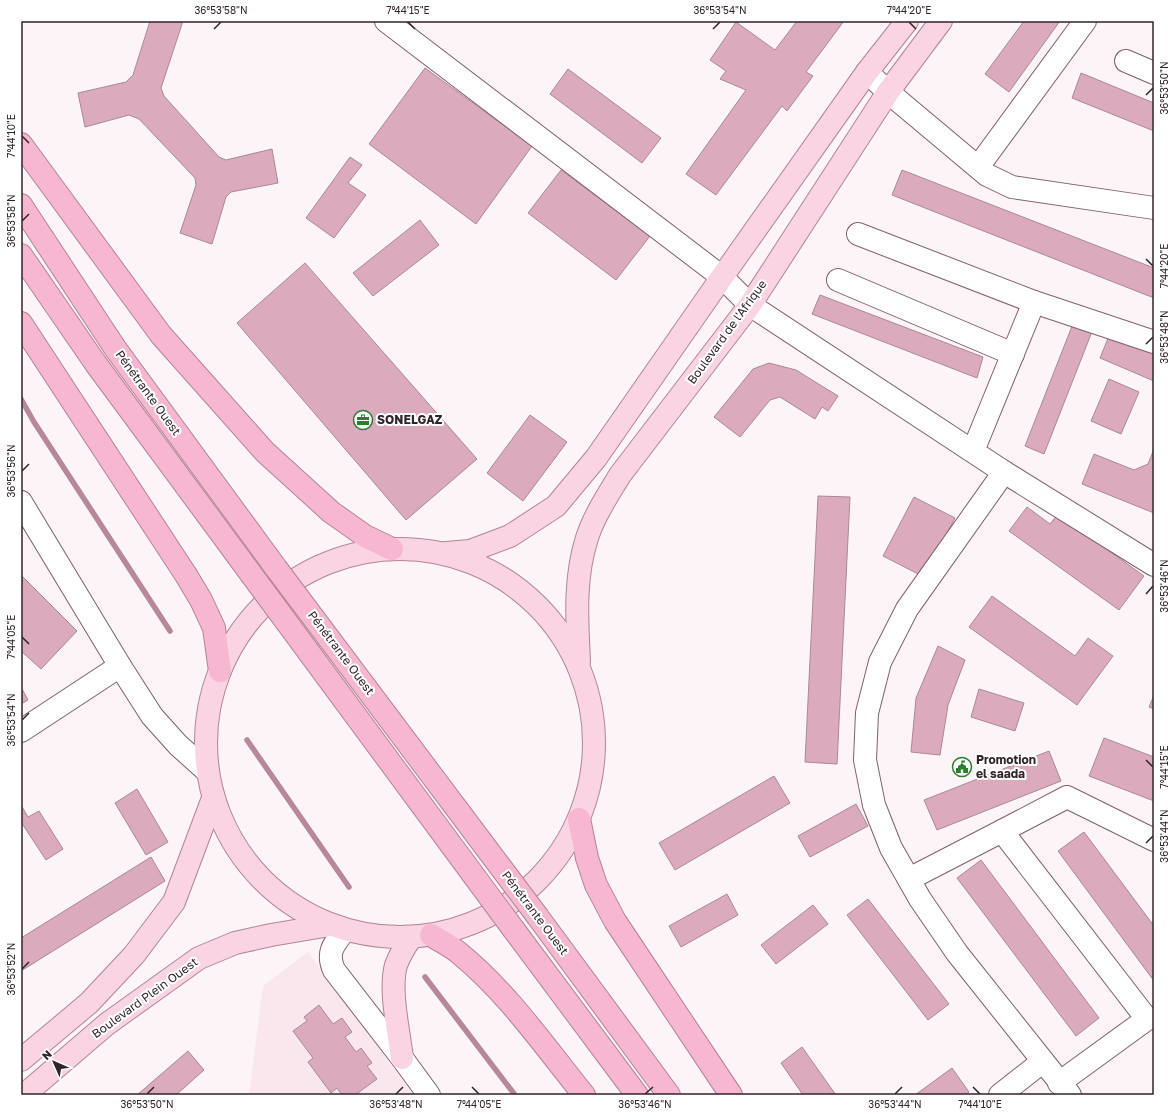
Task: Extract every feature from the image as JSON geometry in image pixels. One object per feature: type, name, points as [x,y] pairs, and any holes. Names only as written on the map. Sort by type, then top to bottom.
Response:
[{"type":"highway","points":[[21,144],[161,335],[265,452],[331,512],[365,536],[392,549]]},
{"type":"highway","name":"Pénétrante Ouest","points":[[21,205],[115,348],[276,568],[538,917],[669,1095]]},
{"type":"highway","name":"Pénétrante Ouest","points":[[21,255],[101,371],[637,1095]]},
{"type":"highway","points":[[21,323],[201,600],[214,628],[220,670]]},
{"type":"highway","points":[[579,819],[587,858],[596,885],[615,921],[731,1095]]},
{"type":"highway","points":[[421,936],[458,952],[478,969],[509,1002],[584,1095]]},
{"type":"main road","points":[[442,553],[470,550],[510,536],[556,506],[596,458],[722,276],[867,72],[907,21]]},
{"type":"main road","name":"Boulevard de l'Afrique","points":[[579,665],[576,600],[580,569],[587,537],[602,505],[620,475],[750,305],[888,92],[941,21]]},
{"type":"main road","points":[[392,549],[417,549],[442,553],[485,568],[524,592],[556,626],[579,665],[591,703],[595,742],[591,781],[579,819],[555,861],[520,896],[478,921],[421,936],[389,938],[367,935],[338,928],[290,904],[257,876],[230,839],[213,798],[207,770],[206,730],[212,696],[220,670],[241,632],[271,598],[307,573],[348,556],[392,549]]},
{"type":"main road","points":[[21,1060],[88,1003],[134,955],[174,902],[213,798]]},
{"type":"main road","name":"Boulevard Plein Ouest","points":[[24,1095],[107,1024],[198,958],[236,943],[271,935],[338,928]]},
{"type":"main road","points":[[402,1058],[395,1000],[394,977],[400,956],[421,936]]},
{"type":"street","points":[[386,21],[722,276],[750,305],[1004,472],[1154,565]]},
{"type":"street","points":[[978,167],[1085,21]]},
{"type":"street","points":[[1126,61],[1154,73]]},
{"type":"street","points":[[867,72],[888,92],[987,175],[1012,186],[1154,208]]},
{"type":"street","points":[[858,234],[1034,302],[1154,342]]},
{"type":"street","points":[[838,280],[1013,354]]},
{"type":"street","points":[[973,451],[1034,302]]},
{"type":"street","points":[[1002,831],[1146,1019],[1064,1089],[958,953],[920,899],[892,848],[874,804],[865,760],[867,713],[880,662],[907,609],[1004,472]]},
{"type":"street","points":[[21,502],[141,700],[164,731],[207,770]]},
{"type":"street","points":[[21,731],[120,666]]},
{"type":"street","points":[[909,879],[1068,797],[1154,840]]},
{"type":"street","points":[[338,928],[330,956],[334,970],[429,1095]]},
{"type":"street","points":[[1000,1095],[1042,1062]]},
{"type":"shaded area","points":[[308,952],[413,1095],[249,1095],[263,986]]},
{"type":"building","points":[[150,21],[183,21],[161,88],[164,96],[219,157],[226,160],[272,149],[278,183],[231,192],[226,197],[212,244],[180,233],[196,185],[195,178],[139,119],[129,115],[85,127],[78,93],[126,82],[133,75]]},
{"type":"building","points":[[797,21],[844,21],[806,72],[813,76],[787,111],[782,106],[716,195],[686,174],[746,90],[720,79],[726,71],[710,60],[736,22],[775,50]]},
{"type":"building","points":[[1024,21],[1060,21],[1009,92],[985,74]]},
{"type":"building","points":[[425,68],[532,146],[476,224],[369,144]]},
{"type":"building","points":[[568,69],[661,138],[642,163],[550,94]]},
{"type":"building","points":[[1081,73],[1154,103],[1154,131],[1072,98]]},
{"type":"building","points":[[350,157],[362,165],[348,183],[366,195],[334,238],[306,218]]},
{"type":"building","points":[[561,170],[650,236],[616,280],[528,213]]},
{"type":"building","points":[[902,170],[1154,268],[1154,298],[892,195]]},
{"type":"building","points":[[420,220],[439,245],[373,296],[353,273]]},
{"type":"building","points":[[305,263],[477,459],[406,520],[237,323]]},
{"type":"building","points":[[820,295],[983,357],[977,378],[812,314]]},
{"type":"building","points":[[1074,321],[1093,329],[1044,454],[1025,446]]},
{"type":"building","points":[[1111,331],[1154,349],[1154,381],[1100,358]]},
{"type":"building","points":[[769,363],[796,370],[838,396],[828,411],[822,407],[815,419],[780,397],[770,400],[740,437],[714,417],[753,369]]},
{"type":"building","points":[[1109,379],[1139,392],[1121,434],[1091,421]]},
{"type":"building","points":[[530,415],[567,442],[523,501],[487,473]]},
{"type":"building","points":[[1154,449],[1154,513],[1082,484],[1094,454],[1134,470],[1148,464]]},
{"type":"building","points":[[818,496],[850,497],[837,764],[805,762]]},
{"type":"building","points":[[914,497],[955,518],[924,577],[883,556]]},
{"type":"building","points":[[1027,507],[1050,524],[1058,514],[1144,576],[1119,610],[1009,531]]},
{"type":"building","points":[[21,575],[77,631],[41,669],[21,651]]},
{"type":"building","points":[[992,596],[1075,656],[1088,638],[1113,656],[1077,705],[969,627]]},
{"type":"building","points":[[938,646],[965,660],[948,705],[940,755],[911,752],[916,698]]},
{"type":"building","points":[[21,687],[28,700],[21,704]]},
{"type":"building","points":[[979,689],[1024,703],[1015,731],[971,717]]},
{"type":"building","points":[[1154,695],[1154,709],[1149,707]]},
{"type":"building","points":[[1104,738],[1154,757],[1154,801],[1089,776]]},
{"type":"building","points":[[1049,751],[1061,781],[937,830],[924,800]]},
{"type":"building","points":[[774,776],[790,803],[675,870],[659,843]]},
{"type":"building","points":[[137,789],[168,842],[146,855],[115,803]]},
{"type":"building","points":[[856,804],[868,826],[810,857],[798,836]]},
{"type":"building","points":[[21,805],[28,817],[39,811],[63,849],[46,860],[21,822]]},
{"type":"building","points":[[1084,832],[1154,926],[1154,981],[1058,851]]},
{"type":"building","points":[[151,857],[165,881],[21,971],[21,938]]},
{"type":"building","points":[[981,860],[1099,1018],[1076,1036],[957,878]]},
{"type":"building","points":[[727,894],[738,915],[681,947],[669,926]]},
{"type":"building","points":[[868,899],[949,1004],[928,1020],[847,915]]},
{"type":"building","points":[[813,905],[828,924],[776,964],[761,945]]},
{"type":"building","points":[[319,1005],[333,1024],[342,1018],[352,1032],[345,1037],[356,1052],[361,1048],[372,1063],[367,1066],[377,1079],[355,1095],[342,1095],[337,1088],[331,1093],[308,1062],[313,1058],[293,1031],[307,1021],[304,1017]]},
{"type":"building","points":[[802,1047],[836,1095],[803,1095],[781,1063]]},
{"type":"building","points":[[188,1051],[204,1070],[176,1095],[137,1095]]},
{"type":"building","points":[[952,1068],[969,1092],[965,1095],[915,1095]]},
{"type":"waterway","points":[[21,399],[34,422],[170,631]]},
{"type":"waterway","points":[[247,740],[349,887]]},
{"type":"waterway","points":[[425,977],[515,1095]]},
{"type":"place","name":"SONELGAZ","points":[[363,420]]},
{"type":"place","name":"Promotion el saada","points":[[962,767]]}]
